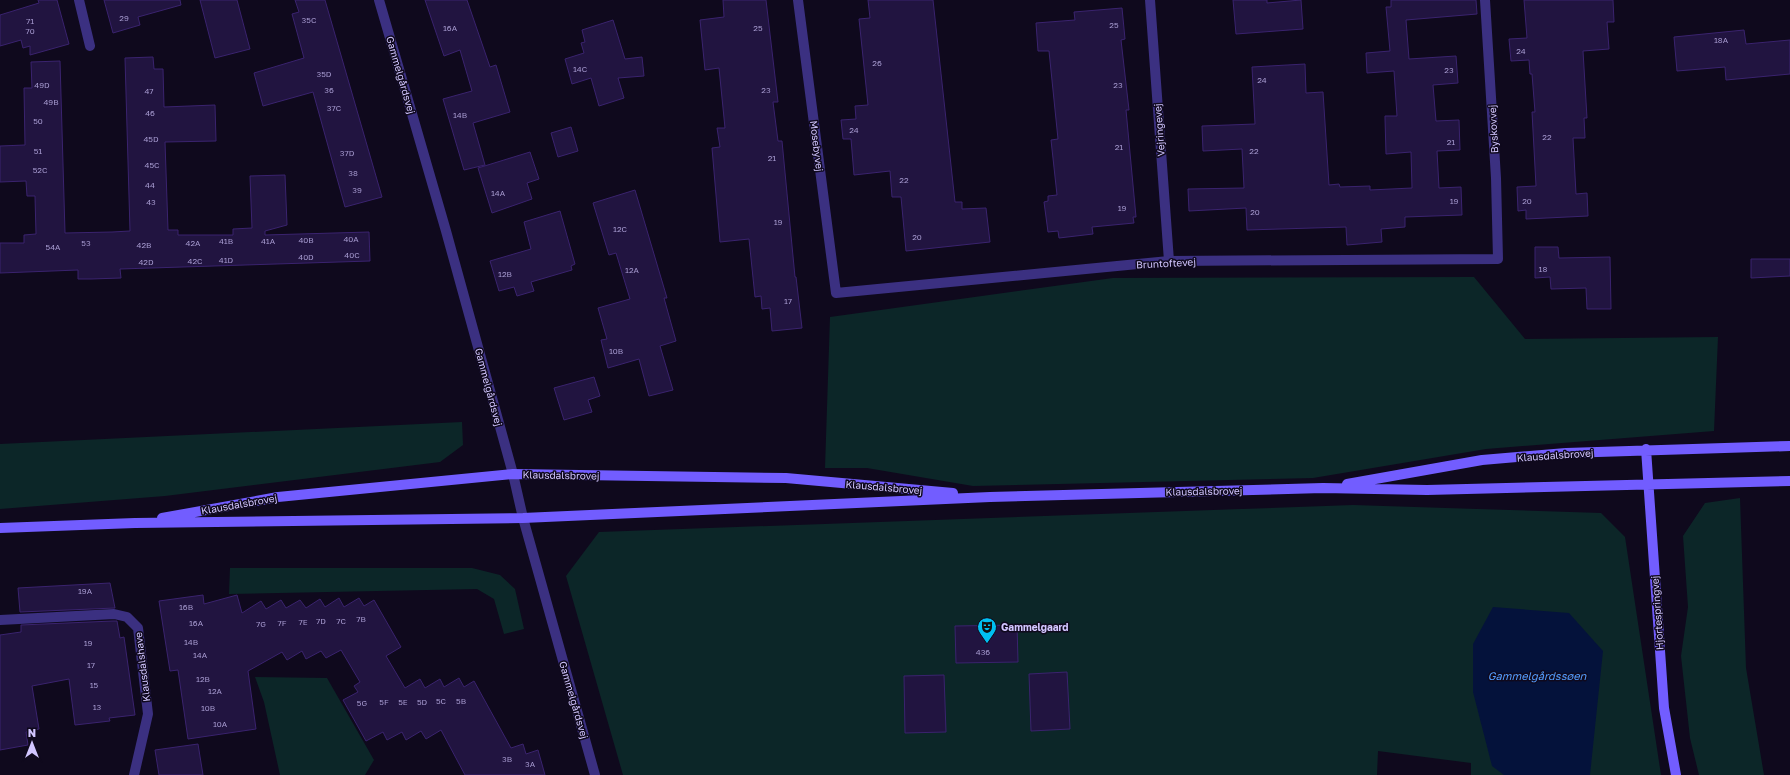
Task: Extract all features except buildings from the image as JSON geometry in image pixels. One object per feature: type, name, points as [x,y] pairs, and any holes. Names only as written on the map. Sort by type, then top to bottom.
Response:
[{"type":"street","points":[[79,0],[90,46]]},
{"type":"street","name":"Gammelgårdsvej","points":[[380,0],[446,230],[513,474],[523,518],[595,775]]},
{"type":"street","name":"Mosebyvej","points":[[798,0],[836,293]]},
{"type":"street","name":"Vejringevej","points":[[1150,0],[1169,261]]},
{"type":"street","name":"Byskovvej","points":[[1486,0],[1496,178],[1498,259]]},
{"type":"street","name":"Bruntoftevej","points":[[836,293],[1169,261],[1498,259]]},
{"type":"street","name":"Klausdalsbrovej","points":[[1323,488],[1482,460],[1566,453],[1646,449],[1790,446]]},
{"type":"street","name":"Hjortespringvej","points":[[1646,449],[1647,485],[1664,708],[1676,775]]},
{"type":"street","name":"Klausdalsbrovej","points":[[135,523],[278,496],[513,474],[786,478],[990,496]]},
{"type":"street","name":"Klausdalsbrovej","points":[[0,528],[135,523],[523,518],[990,496],[1323,488],[1427,490],[1790,481]]},
{"type":"street","name":"Klausdalshave","points":[[0,620],[114,614],[127,617],[138,628],[148,714],[134,775]]},
{"type":"green space","points":[[1474,277],[1525,339],[1718,337],[1714,431],[1486,449],[1313,478],[973,486],[867,468],[825,468],[830,317],[1113,278]]},
{"type":"green space","points":[[462,422],[463,445],[440,462],[165,496],[0,509],[0,444]]},
{"type":"green space","points":[[1740,498],[1746,668],[1764,775],[1699,775],[1690,738],[1681,656],[1688,607],[1683,536],[1705,503]]},
{"type":"green space","points":[[1353,505],[1601,513],[1625,537],[1661,775],[1471,775],[1471,763],[1378,751],[1377,775],[623,775],[566,576],[599,532]]},
{"type":"green space","points":[[230,568],[472,568],[500,575],[515,589],[524,629],[504,634],[494,599],[477,589],[229,594]]},
{"type":"green space","points":[[255,677],[327,678],[374,760],[365,775],[280,775],[264,702]]},
{"type":"water","name":"Gammelgårdssøen","points":[[1493,607],[1569,613],[1603,651],[1590,775],[1504,775],[1492,766],[1473,692],[1473,644]]},
{"type":"place","name":"Gammelgaard","points":[[987,644]]}]
